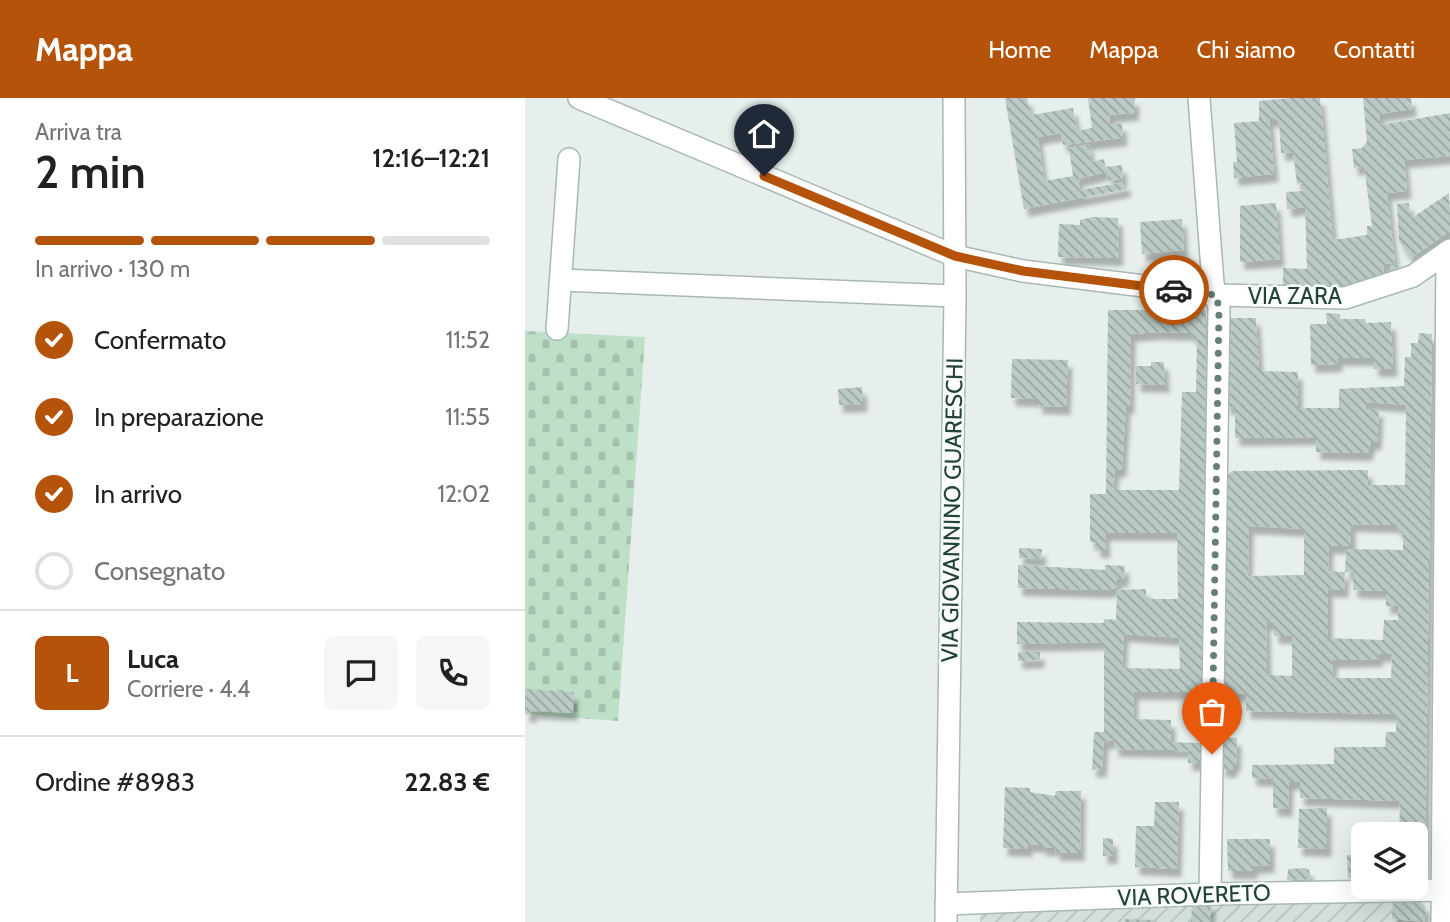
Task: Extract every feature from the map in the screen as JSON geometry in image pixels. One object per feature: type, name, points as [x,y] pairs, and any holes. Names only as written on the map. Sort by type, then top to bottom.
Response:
[{"type":"street","name":"VIA ZARA","points":[[579,98],[955,256],[1023,271],[1216,295],[1345,298],[1413,276],[1449,251]]},
{"type":"street","name":"VIA GIOVANNINO GUARESCHI","points":[[946,913],[955,296],[954,98]]},
{"type":"street","points":[[1199,98],[1219,308],[1210,894]]},
{"type":"street","points":[[557,329],[569,159]]},
{"type":"street","points":[[1442,922],[1446,890],[1449,251]]},
{"type":"street","points":[[561,280],[955,296]]},
{"type":"street","name":"VIA ROVERETO","points":[[946,913],[1210,894],[1446,890]]},
{"type":"shaded area","points":[[1417,899],[1425,906],[1425,922],[980,922],[980,913]]},
{"type":"green space","points":[[525,331],[645,337],[618,721],[525,714]]},
{"type":"building","points":[[1005,98],[1027,98],[1031,115],[1073,108],[1077,131],[1092,128],[1088,98],[1135,98],[1134,113],[1109,115],[1110,125],[1122,123],[1123,138],[1063,145],[1061,133],[1038,137],[1044,181],[1073,176],[1069,148],[1089,144],[1091,162],[1104,159],[1106,172],[1078,179],[1080,190],[1125,182],[1127,189],[1024,209]]},
{"type":"building","points":[[1320,98],[1333,240],[1367,235],[1367,226],[1372,226],[1364,166],[1354,168],[1352,149],[1362,148],[1367,142],[1363,98],[1411,98],[1412,109],[1379,114],[1380,125],[1450,113],[1450,156],[1404,160],[1407,191],[1387,193],[1395,263],[1384,264],[1384,275],[1378,281],[1306,291],[1283,287],[1283,268],[1307,269],[1305,207],[1287,209],[1286,192],[1303,191],[1303,183],[1297,184],[1293,152],[1281,153],[1279,122],[1276,119],[1269,119],[1274,174],[1234,178],[1233,162],[1237,162],[1234,123],[1259,121],[1259,101]]},
{"type":"building","points":[[1122,165],[1123,179],[1108,180],[1107,167]]},
{"type":"building","points":[[1449,193],[1450,231],[1411,258],[1399,241],[1397,204],[1409,203],[1410,219]]},
{"type":"building","points":[[1276,203],[1280,259],[1240,262],[1240,206]]},
{"type":"building","points":[[1093,217],[1118,218],[1119,258],[1058,257],[1059,224],[1080,225],[1080,220]]},
{"type":"building","points":[[1182,219],[1184,250],[1142,254],[1140,222]]},
{"type":"building","points":[[1397,264],[1398,270],[1391,273],[1390,266]]},
{"type":"building","points":[[1108,310],[1206,310],[1203,692],[1134,692],[1133,719],[1171,720],[1171,742],[1201,743],[1201,763],[1188,763],[1188,750],[1114,749],[1115,741],[1104,741],[1102,769],[1092,770],[1094,732],[1104,732],[1104,642],[1017,644],[1017,622],[1104,623],[1104,619],[1116,620],[1117,590],[1146,589],[1146,599],[1178,599],[1177,533],[1105,533],[1106,550],[1096,550],[1096,542],[1090,542],[1090,494],[1106,494]],"holes":[[[1192,333],[1192,338],[1197,338],[1196,392],[1182,392],[1179,490],[1113,490],[1115,470],[1122,469],[1126,406],[1130,406],[1131,334]],[[1124,634],[1179,638],[1180,669],[1122,668]]]},
{"type":"building","points":[[1326,313],[1340,314],[1340,319],[1365,319],[1366,323],[1391,322],[1393,369],[1374,369],[1374,358],[1338,358],[1338,364],[1311,365],[1310,324],[1327,324]]},
{"type":"building","points":[[1227,318],[1256,318],[1259,371],[1298,372],[1298,408],[1339,408],[1339,389],[1404,386],[1405,357],[1411,357],[1411,343],[1418,343],[1419,333],[1432,334],[1426,822],[1399,822],[1400,801],[1300,798],[1300,782],[1289,782],[1288,809],[1273,808],[1273,779],[1252,778],[1252,765],[1334,764],[1334,747],[1385,747],[1386,732],[1396,732],[1396,714],[1246,711],[1246,694],[1219,694],[1225,476],[1233,471],[1368,470],[1368,485],[1405,485],[1406,405],[1366,402],[1366,409],[1379,409],[1377,442],[1371,442],[1368,453],[1316,452],[1316,437],[1235,438],[1235,407],[1226,407]],"holes":[[[1351,524],[1397,525],[1397,530],[1403,531],[1403,550],[1346,549],[1345,572],[1328,571],[1329,546],[1351,546]],[[1249,526],[1304,529],[1304,575],[1248,576]],[[1345,572],[1353,572],[1353,590],[1386,591],[1386,606],[1398,606],[1398,620],[1384,620],[1383,640],[1328,638],[1328,589],[1344,590]],[[1266,622],[1274,623],[1274,636],[1292,636],[1292,676],[1267,675]],[[1379,654],[1392,654],[1391,678],[1332,678],[1333,660],[1378,659]]]},
{"type":"building","points":[[1012,359],[1068,360],[1066,407],[1038,406],[1038,399],[1011,398]]},
{"type":"building","points":[[1151,362],[1164,362],[1165,385],[1136,384],[1136,366],[1151,366]]},
{"type":"building","points":[[862,387],[863,404],[839,405],[838,389]]},
{"type":"building","points":[[1019,548],[1042,549],[1041,559],[1019,558]]},
{"type":"building","points":[[1018,565],[1105,570],[1105,565],[1125,566],[1124,579],[1117,579],[1116,588],[1105,590],[1018,588]]},
{"type":"building","points":[[1018,652],[1040,652],[1040,660],[1018,661]]},
{"type":"building","points":[[525,689],[574,692],[573,713],[532,711],[532,715],[525,714]]},
{"type":"building","points":[[1222,738],[1237,738],[1236,764],[1233,764],[1232,770],[1221,769]]},
{"type":"building","points":[[1005,787],[1030,788],[1030,792],[1055,796],[1056,791],[1081,791],[1080,853],[1055,853],[1056,848],[1028,844],[1028,849],[1003,848]]},
{"type":"building","points":[[1155,802],[1179,802],[1177,869],[1135,867],[1136,826],[1154,826]]},
{"type":"building","points":[[1327,808],[1327,849],[1298,848],[1299,809]]},
{"type":"building","points":[[1103,838],[1113,839],[1113,856],[1103,856]]},
{"type":"building","points":[[1227,839],[1270,839],[1270,865],[1253,866],[1253,871],[1228,871]]},
{"type":"building","points":[[1347,855],[1351,855],[1351,878],[1348,878]]},
{"type":"building","points":[[1288,869],[1309,870],[1311,879],[1287,880]]},
{"type":"building","points":[[1393,899],[1417,899],[1425,906],[1425,922],[1392,919]]},
{"type":"building","points":[[1211,903],[1210,922],[1191,922],[1192,904]]},
{"type":"building","points":[[1125,919],[1157,920],[1157,922],[1125,922]]},
{"type":"way so far","points":[[1174,290],[1216,295],[1219,308],[1212,754]]},
{"type":"route","points":[[764,176],[955,256],[1023,271],[1174,290]]}]
